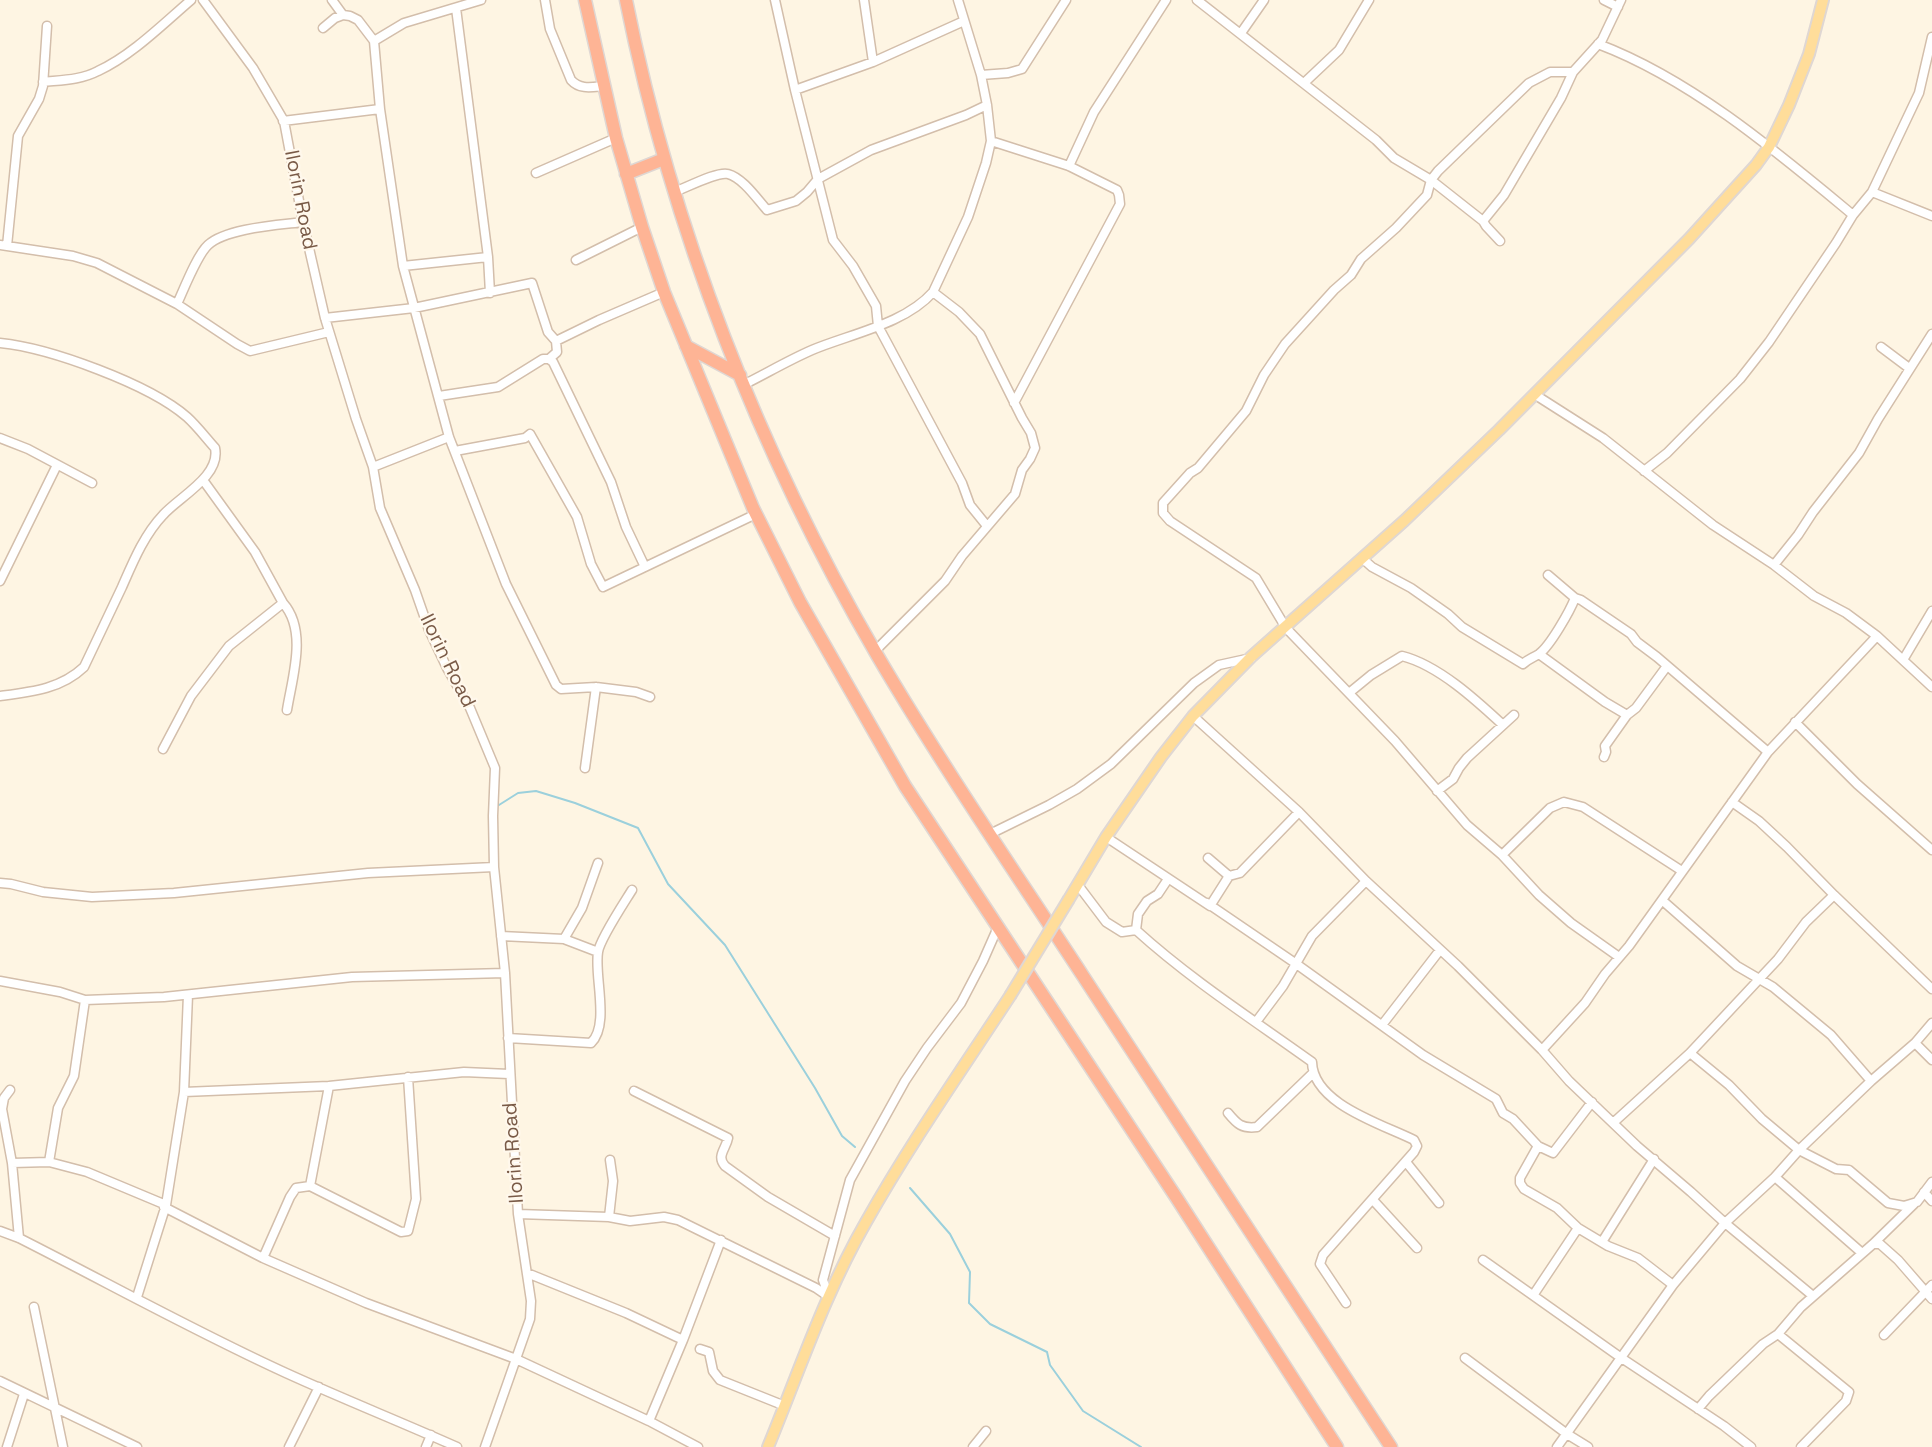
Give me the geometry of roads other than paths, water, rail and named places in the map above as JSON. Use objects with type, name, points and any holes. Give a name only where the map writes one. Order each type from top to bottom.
[{"type":"highway","points":[[585,0],[616,138],[664,292],[756,514],[800,602],[905,786],[1176,1197],[1336,1447]]},
{"type":"highway","points":[[626,0],[664,159],[694,256],[742,380],[792,492],[875,651],[947,770],[1391,1447]]},
{"type":"highway","points":[[626,174],[664,159]]},
{"type":"highway","points":[[686,346],[742,380]]},
{"type":"main road","points":[[768,1447],[829,1297],[865,1223],[1010,996],[1106,837],[1161,757],[1193,716],[1251,657],[1363,559],[1607,324],[1756,165],[1769,147],[1789,105],[1809,54],[1823,0]]},
{"type":"street","points":[[43,82],[82,77],[98,72],[144,39],[191,0]]},
{"type":"street","name":"Ilorin Road","points":[[203,0],[253,68],[281,112],[325,318],[373,467],[380,507],[429,630],[470,708],[492,758],[495,776],[494,867],[505,973],[518,1214],[531,1301],[530,1319],[485,1447]]},
{"type":"street","points":[[332,0],[343,15],[358,20],[374,41],[380,109],[403,266],[449,436],[506,585],[556,685],[561,689],[596,687],[636,692],[650,697]]},
{"type":"street","points":[[374,41],[404,23],[481,0]]},
{"type":"street","points":[[545,0],[550,29],[571,80],[575,85],[584,87],[604,86]]},
{"type":"street","points":[[775,0],[833,240],[853,266],[876,306],[878,326],[963,483],[970,505],[987,526]]},
{"type":"street","points":[[864,0],[873,62]]},
{"type":"street","points":[[742,380],[810,351],[878,326],[910,310],[926,300],[933,292],[968,217],[991,141],[981,75],[958,0]]},
{"type":"street","points":[[981,75],[1008,73],[1022,69],[1066,0]]},
{"type":"street","points":[[1069,166],[1094,112],[1166,0]]},
{"type":"street","points":[[1197,0],[1376,140],[1394,158],[1431,180],[1484,221],[1500,241]]},
{"type":"street","points":[[1241,33],[1264,0]]},
{"type":"street","points":[[1304,83],[1339,50],[1370,0]]},
{"type":"street","points":[[1484,221],[1504,195],[1561,98],[1573,72],[1602,40],[1619,4],[1604,0]]},
{"type":"street","points":[[456,8],[488,257],[490,293]]},
{"type":"street","points":[[323,28],[335,18],[343,15]]},
{"type":"street","points":[[795,90],[873,62],[964,21]]},
{"type":"street","points":[[47,26],[43,82],[39,99],[18,136],[4,246],[73,256],[97,263],[177,304],[250,351],[329,332]]},
{"type":"street","points":[[1644,471],[1667,453],[1740,380],[1799,299],[1853,215],[1872,192],[1919,93],[1932,37]]},
{"type":"street","points":[[1598,44],[1626,56],[1720,111],[1769,147],[1853,215]]},
{"type":"street","points":[[1573,72],[1550,72],[1529,82],[1473,135],[1431,180],[1426,195],[1396,228],[1362,259],[1351,275],[1334,290],[1285,345],[1264,375],[1246,411],[1198,468],[1190,473],[1163,503],[1163,513],[1170,521],[1256,578],[1286,628],[1395,741],[1467,825],[1502,855],[1539,895],[1571,923],[1619,957]]},
{"type":"street","points":[[674,192],[717,175],[728,174],[741,182],[767,210],[796,201],[818,178],[871,150],[987,105]]},
{"type":"street","points":[[283,121],[380,109]]},
{"type":"street","points":[[536,173],[616,138]]},
{"type":"street","points":[[991,141],[1069,166],[1117,190],[1120,204],[1014,403]]},
{"type":"street","points":[[1872,192],[1932,216]]},
{"type":"street","points":[[177,304],[208,245],[227,235],[263,226],[303,222]]},
{"type":"street","points":[[576,260],[642,227]]},
{"type":"street","points":[[403,266],[488,257]]},
{"type":"street","points":[[325,318],[414,308],[532,282],[548,332],[556,341],[557,352],[549,359]]},
{"type":"street","points":[[556,341],[664,292]]},
{"type":"street","points":[[875,651],[945,581],[962,556],[1015,494],[1022,470],[1035,448],[1031,433],[980,334],[959,312],[933,292]]},
{"type":"street","points":[[1774,565],[1858,453],[1932,334]]},
{"type":"street","points":[[0,344],[37,350],[136,385],[186,417],[214,448],[215,459],[212,469],[203,480],[163,514],[138,552],[84,667],[74,678],[41,691],[0,696]]},
{"type":"street","points":[[1881,347],[1909,368]]},
{"type":"street","points":[[439,396],[498,387],[543,359],[554,362],[611,482],[626,527],[645,567]]},
{"type":"street","points":[[1534,394],[1603,438],[1713,525],[1774,565],[1814,596],[1846,612],[1877,636],[1932,687]]},
{"type":"street","points":[[455,451],[525,438],[530,434],[577,517],[591,564],[603,587],[756,514]]},
{"type":"street","points":[[373,467],[449,436]]},
{"type":"street","points":[[0,438],[28,449],[92,483]]},
{"type":"street","points":[[0,581],[57,465]]},
{"type":"street","points":[[203,480],[255,552],[288,609],[295,632],[297,653],[287,710]]},
{"type":"street","points":[[1363,559],[1372,567],[1411,588],[1448,614],[1462,627],[1523,664],[1539,654],[1571,609],[1575,598]]},
{"type":"street","points":[[1548,575],[1575,598],[1630,634],[1768,752]]},
{"type":"street","points":[[163,749],[191,696],[229,646],[283,603]]},
{"type":"street","points":[[1903,660],[1932,611]]},
{"type":"street","points":[[1542,1050],[1585,1003],[1663,901],[1768,752],[1877,636]]},
{"type":"street","points":[[1539,654],[1605,702],[1627,715]]},
{"type":"street","points":[[1349,693],[1371,675],[1402,656],[1428,666],[1478,703],[1503,725]]},
{"type":"street","points":[[990,834],[1050,805],[1077,789],[1111,764],[1194,683],[1219,665],[1251,657]]},
{"type":"street","points":[[1604,757],[1605,746],[1667,666]]},
{"type":"street","points":[[585,768],[596,687]]},
{"type":"street","points":[[1437,790],[1453,779],[1467,758],[1514,715]]},
{"type":"street","points":[[1193,716],[1299,812],[1366,881],[1542,1050],[1569,1081],[1613,1123],[1725,1223],[1813,1296]]},
{"type":"street","points":[[1795,722],[1857,784],[1932,850]]},
{"type":"street","points":[[1502,855],[1550,808],[1564,801],[1584,807],[1682,871]]},
{"type":"street","points":[[1732,802],[1759,821],[1787,847],[1932,988]]},
{"type":"street","points":[[1207,903],[1210,906],[1229,876],[1240,873],[1299,812]]},
{"type":"street","points":[[1106,837],[1207,903],[1423,1055],[1496,1099],[1503,1113],[1513,1119],[1538,1146],[1553,1153],[1592,1102]]},
{"type":"street","points":[[1208,858],[1229,876]]},
{"type":"street","points":[[564,939],[582,908],[598,863]]},
{"type":"street","points":[[0,883],[43,892],[92,897],[174,893],[368,873],[494,867]]},
{"type":"street","points":[[1136,930],[1138,914],[1147,901],[1158,894],[1168,879]]},
{"type":"street","points":[[1256,1022],[1283,986],[1294,963],[1312,936],[1366,881]]},
{"type":"street","points":[[1078,885],[1106,922],[1122,932],[1136,930],[1195,979],[1312,1062],[1312,1074],[1326,1092],[1345,1108],[1414,1140],[1417,1146],[1406,1162],[1323,1255],[1320,1264],[1346,1303]]},
{"type":"street","points":[[508,1038],[591,1043],[596,1038],[600,1026],[598,952],[632,890]]},
{"type":"street","points":[[1613,1123],[1690,1053],[1778,959],[1806,922],[1834,895]]},
{"type":"street","points":[[1663,901],[1737,966],[1773,987],[1831,1035],[1871,1081]]},
{"type":"street","points":[[829,1297],[823,1280],[850,1180],[905,1081],[961,1003],[998,927]]},
{"type":"street","points":[[501,936],[564,939],[598,952]]},
{"type":"street","points":[[1382,1025],[1440,950]]},
{"type":"street","points":[[0,981],[60,992],[85,1000],[188,995],[352,978],[505,973]]},
{"type":"street","points":[[137,1297],[165,1206],[184,1092],[188,995]]},
{"type":"street","points":[[49,1162],[58,1108],[74,1076],[85,1000]]},
{"type":"street","points":[[1557,1447],[1673,1285],[1725,1223],[1775,1177],[1871,1081],[1915,1043],[1932,1023]]},
{"type":"street","points":[[1915,1043],[1932,1059]]},
{"type":"street","points":[[1690,1053],[1729,1085],[1762,1119],[1800,1150],[1836,1169],[1849,1170],[1888,1203],[1904,1206],[1917,1202]]},
{"type":"street","points":[[184,1092],[329,1086],[464,1072],[509,1074]]},
{"type":"street","points":[[1228,1113],[1237,1124],[1245,1128],[1257,1127],[1312,1074]]},
{"type":"street","points":[[263,1258],[293,1190],[310,1186],[401,1232],[408,1231],[416,1198],[416,1187],[408,1077]]},
{"type":"street","points":[[310,1186],[329,1086]]},
{"type":"street","points":[[10,1090],[4,1098],[2,1108],[12,1164],[19,1238]]},
{"type":"street","points":[[634,1091],[728,1137],[727,1145],[720,1155],[720,1161],[725,1166],[768,1197],[835,1236]]},
{"type":"street","points":[[1538,1146],[1520,1178],[1524,1189],[1557,1209],[1578,1228],[1608,1246],[1638,1258],[1673,1285]]},
{"type":"street","points":[[609,1217],[613,1181],[610,1160]]},
{"type":"street","points":[[1602,1242],[1654,1160]]},
{"type":"street","points":[[12,1164],[49,1162],[87,1172],[165,1206],[263,1258],[366,1303],[516,1359],[649,1421],[698,1447]]},
{"type":"street","points":[[1406,1162],[1439,1203]]},
{"type":"street","points":[[1775,1177],[1862,1253]]},
{"type":"street","points":[[1698,1409],[1715,1389],[1763,1344],[1778,1334],[1813,1296],[1917,1202],[1932,1182]]},
{"type":"street","points":[[1924,1192],[1932,1201]]},
{"type":"street","points":[[1373,1200],[1417,1248]]},
{"type":"street","points":[[518,1214],[609,1217],[630,1221],[664,1217],[678,1220],[816,1288],[829,1297]]},
{"type":"street","points":[[1534,1294],[1578,1228]]},
{"type":"street","points":[[0,1231],[19,1238],[137,1297],[172,1318],[319,1387],[458,1447]]},
{"type":"street","points":[[649,1421],[721,1240]]},
{"type":"street","points":[[1873,1244],[1880,1244],[1898,1260],[1929,1296]]},
{"type":"street","points":[[1483,1260],[1751,1447]]},
{"type":"street","points":[[527,1273],[626,1313],[683,1340]]},
{"type":"street","points":[[1884,1335],[1929,1296],[1932,1285]]},
{"type":"street","points":[[34,1307],[63,1447]]},
{"type":"street","points":[[1778,1334],[1849,1392],[1846,1401],[1817,1428],[1801,1447]]},
{"type":"street","points":[[700,1349],[709,1352],[713,1371],[720,1380],[785,1406]]},
{"type":"street","points":[[1466,1358],[1567,1434],[1588,1447]]},
{"type":"street","points":[[0,1381],[137,1447]]},
{"type":"street","points":[[289,1447],[319,1387]]},
{"type":"street","points":[[7,1447],[24,1394]]},
{"type":"street","points":[[973,1447],[986,1431]]},
{"type":"street","points":[[426,1447],[431,1436]]},
{"type":"waterway","points":[[499,805],[518,793],[536,791],[575,803],[638,828],[668,884],[725,945],[815,1088],[842,1136],[855,1147]]},
{"type":"waterway","points":[[910,1188],[950,1234],[970,1272],[969,1303],[990,1324],[1047,1352],[1050,1365],[1083,1411],[1141,1447]]}]
